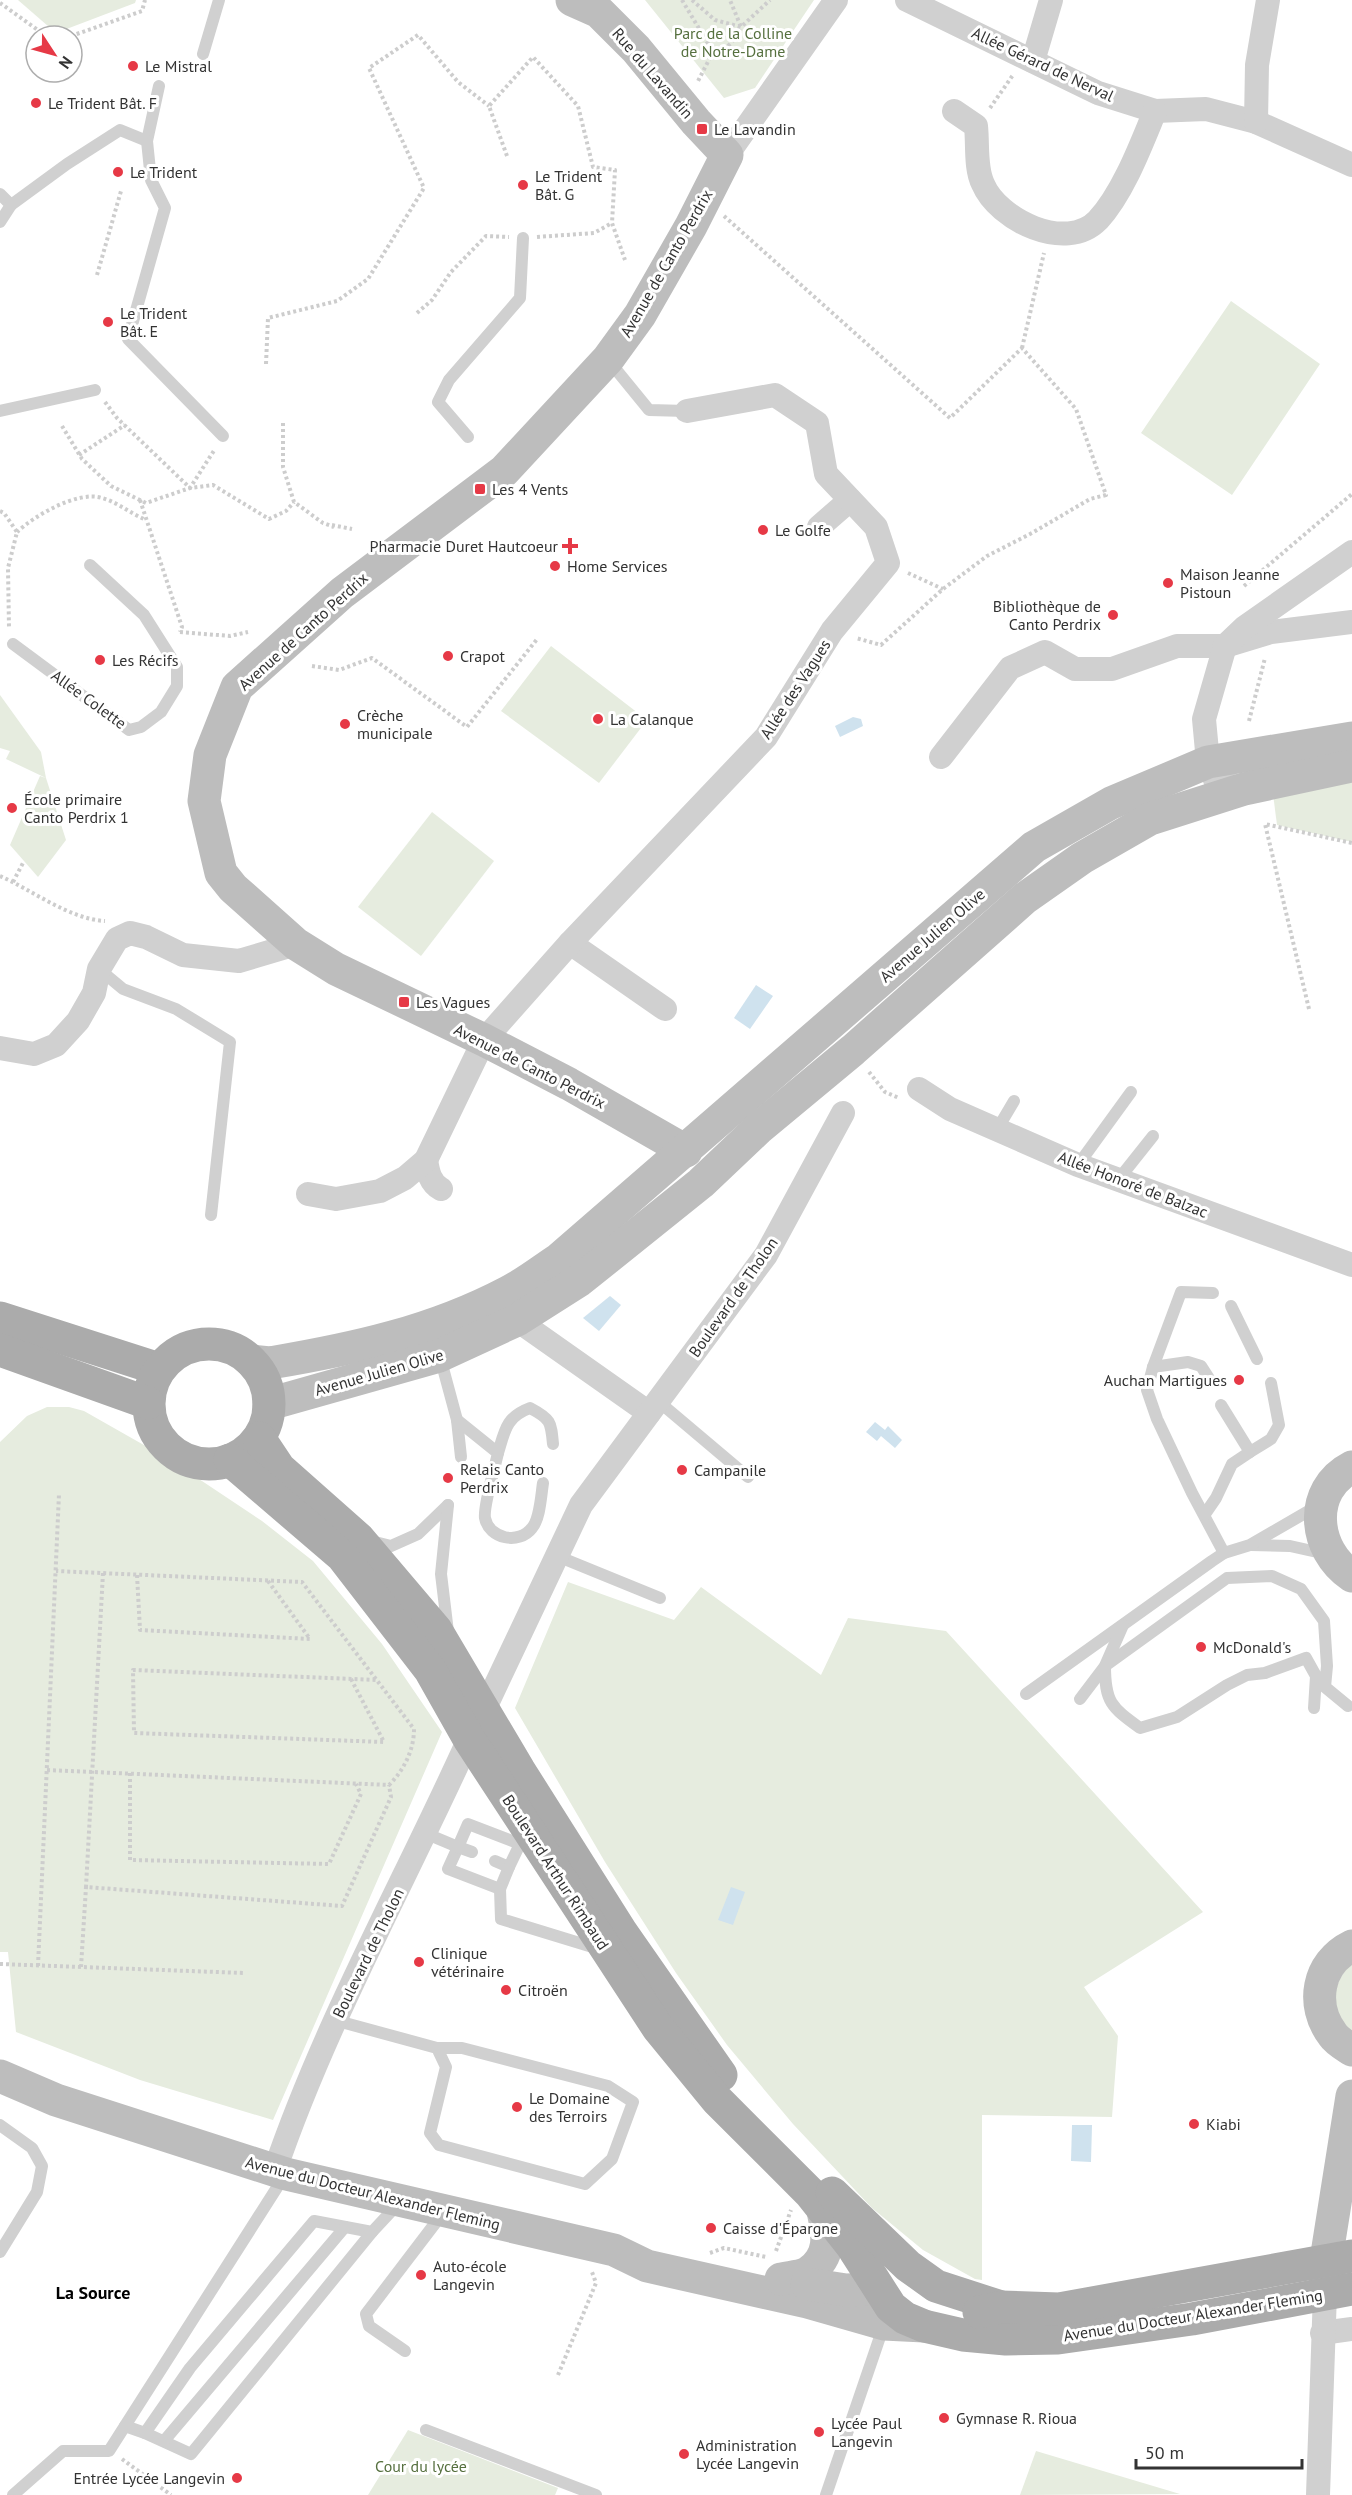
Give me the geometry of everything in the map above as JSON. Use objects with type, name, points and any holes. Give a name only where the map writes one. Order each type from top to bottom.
[{"type":"main road","name":"Rue du Lavandin","points":[[572,0],[599,12],[636,49],[727,155]]},
{"type":"main road","name":"Avenue de Canto Perdrix","points":[[686,1151],[569,1084],[484,1040],[336,969],[296,944],[233,888],[221,873],[204,801],[210,755],[237,687],[342,593],[504,471],[608,359],[640,315],[727,155]]},
{"type":"main road","name":"Avenue Julien Olive","points":[[251,1361],[270,1363],[392,1339],[461,1315],[510,1291],[558,1259],[686,1151],[736,1103],[1034,847],[1111,803],[1208,762],[1352,738]]},
{"type":"main road","name":"Avenue Julien Olive","points":[[269,1404],[439,1356],[517,1320],[580,1280],[701,1183],[759,1128],[853,1050],[1025,898],[1082,858],[1150,819],[1244,789],[1352,766]]},
{"type":"main road","name":"Avenue Julien Olive","points":[[580,1280],[609,1243],[678,1173],[686,1151]]},
{"type":"main road","points":[[0,1317],[159,1369]]},
{"type":"main road","points":[[221,1344],[251,1361],[265,1380],[269,1404],[266,1422],[259,1438],[246,1451],[230,1460],[201,1464],[174,1454],[154,1432],[148,1403],[151,1385],[159,1369],[186,1347],[221,1344]]},
{"type":"main road","points":[[0,1350],[148,1403]]},
{"type":"main road","name":"Boulevard Arthur Rimbaud","points":[[259,1438],[279,1468],[358,1538],[436,1630],[622,1933],[727,2083],[821,2182],[908,2266],[936,2286],[1001,2307]]},
{"type":"main road","name":"Boulevard Arthur Rimbaud","points":[[230,1460],[342,1556],[430,1670],[469,1739],[658,2028],[717,2100],[810,2193],[811,2207],[852,2246],[891,2307],[905,2318],[924,2326]]},
{"type":"main road","points":[[1341,1566],[1323,1539],[1320,1521],[1323,1503],[1330,1488],[1345,1471],[1352,1467]]},
{"type":"main road","points":[[1352,1946],[1341,1951],[1329,1964],[1321,1982],[1318,1999],[1322,2016],[1334,2037],[1352,2050]]},
{"type":"main road","name":"Avenue du Docteur Alexander Fleming","points":[[0,2076],[56,2100],[280,2172],[443,2212],[603,2260],[647,2266],[835,2309],[884,2324],[924,2326],[963,2335],[1006,2339],[1058,2338],[1192,2319],[1338,2291]]},
{"type":"main road","points":[[1338,2291],[1352,2096]]},
{"type":"main road","points":[[780,2279],[807,2273],[818,2264],[827,2247],[829,2237],[811,2207]]},
{"type":"main road","points":[[835,2309],[878,2289],[888,2272],[882,2242]]},
{"type":"main road","name":"Avenue du Docteur Alexander Fleming","points":[[603,2260],[640,2249],[780,2279],[846,2290],[878,2289],[891,2299],[906,2306],[938,2312],[972,2314],[1001,2307],[1059,2309],[1339,2258]]},
{"type":"street","points":[[727,155],[836,0]]},
{"type":"street","name":"Allée Gérard de Nerval","points":[[908,0],[1098,93],[1155,111],[1206,109],[1256,122],[1352,165]]},
{"type":"street","points":[[1030,59],[1051,0]]},
{"type":"street","points":[[1256,122],[1257,65],[1268,0]]},
{"type":"street","points":[[954,111],[976,126],[981,183],[1003,212],[1021,222],[1048,232],[1068,234],[1086,229],[1098,219],[1132,163],[1155,111]]},
{"type":"street","points":[[687,411],[775,395],[817,423],[826,474],[876,526],[888,563]]},
{"type":"street","points":[[819,527],[850,500]]},
{"type":"street","points":[[1208,762],[1204,719],[1225,646],[1252,622],[1352,552]]},
{"type":"street","name":"Allée des Vagues","points":[[308,1194],[336,1199],[380,1191],[405,1178],[426,1160],[484,1040],[570,943],[766,737],[832,631],[888,563]]},
{"type":"street","points":[[941,757],[1010,668],[1045,652],[1075,669],[1112,669],[1177,646],[1225,646],[1271,632],[1352,622]]},
{"type":"street","name":"Avenue Julien Olive","points":[[1208,762],[1216,782],[1244,789]]},
{"type":"street","name":"Avenue Julien Olive","points":[[1041,887],[1119,823],[1190,787],[1208,762]]},
{"type":"street","points":[[0,1048],[34,1054],[56,1045],[78,1021],[94,993],[99,969],[117,939],[130,933],[146,937],[183,955],[239,961],[296,944]]},
{"type":"street","points":[[570,943],[665,1009]]},
{"type":"street","name":"Allée Honoré de Balzac","points":[[919,1089],[950,1109],[998,1128],[1078,1165],[1352,1265]]},
{"type":"street","name":"Boulevard de Tholon","points":[[484,1710],[581,1505],[766,1255],[843,1113]]},
{"type":"street","points":[[426,1160],[434,1185],[441,1189]]},
{"type":"street","points":[[517,1320],[653,1407]]},
{"type":"street","name":"Boulevard de Tholon","points":[[280,2172],[334,2020],[427,1834],[469,1739]]},
{"type":"street","points":[[1318,2495],[1322,2333],[1338,2291]]},
{"type":"street","points":[[1322,2333],[1352,2329]]},
{"type":"lane","points":[[203,54],[219,0]]},
{"type":"lane","points":[[159,86],[147,141],[151,180],[165,208],[128,339],[224,436]]},
{"type":"lane","points":[[0,222],[11,205],[67,164],[120,130],[147,141]]},
{"type":"lane","points":[[0,194],[11,205]]},
{"type":"lane","points":[[468,437],[438,402],[449,380],[520,298],[523,238]]},
{"type":"lane","points":[[608,359],[650,410],[687,411]]},
{"type":"lane","points":[[0,411],[95,390]]},
{"type":"lane","name":"Allée Colette","points":[[13,644],[129,730],[152,721],[161,712],[177,686],[177,666],[144,615],[90,565]]},
{"type":"lane","points":[[99,969],[123,989],[176,1009],[230,1042],[211,1215]]},
{"type":"lane","points":[[1078,1165],[1131,1092]]},
{"type":"lane","points":[[998,1128],[1014,1101]]},
{"type":"lane","points":[[1118,1180],[1153,1136]]},
{"type":"lane","points":[[1214,1293],[1181,1292],[1153,1367],[1147,1390],[1157,1419],[1224,1553]]},
{"type":"lane","points":[[1231,1306],[1257,1359]]},
{"type":"lane","points":[[439,1356],[457,1420],[461,1458]]},
{"type":"lane","points":[[1153,1367],[1188,1362],[1201,1366],[1210,1380]]},
{"type":"lane","points":[[1205,1514],[1216,1498],[1232,1464],[1271,1439],[1279,1425],[1271,1383]]},
{"type":"lane","points":[[1221,1405],[1250,1452]]},
{"type":"lane","points":[[653,1407],[748,1477]]},
{"type":"lane","points":[[543,1483],[534,1527],[525,1536],[513,1539],[499,1536],[489,1528],[484,1515],[498,1454],[507,1425],[516,1413],[531,1408],[545,1415],[552,1424],[553,1444]]},
{"type":"lane","points":[[457,1420],[498,1454]]},
{"type":"lane","points":[[1026,1695],[1224,1553],[1250,1545],[1323,1503]]},
{"type":"lane","points":[[358,1538],[391,1546],[418,1534],[448,1505],[441,1574],[450,1652]]},
{"type":"lane","points":[[1250,1545],[1290,1546],[1341,1566]]},
{"type":"lane","points":[[557,1556],[660,1598]]},
{"type":"lane","points":[[1105,1666],[1227,1578],[1272,1576],[1301,1589],[1324,1621],[1327,1666],[1325,1687],[1348,1706]]},
{"type":"lane","points":[[1080,1699],[1105,1666],[1123,1624]]},
{"type":"lane","points":[[1105,1666],[1105,1690],[1117,1711],[1140,1728],[1177,1717],[1247,1675],[1265,1673],[1306,1658],[1316,1676],[1314,1708]]},
{"type":"lane","points":[[500,1889],[448,1869],[468,1824],[520,1844],[500,1889],[501,1919],[609,1952]]},
{"type":"lane","points":[[427,1834],[472,1852]]},
{"type":"lane","points":[[495,1861],[509,1867]]},
{"type":"lane","points":[[334,2020],[437,2048],[462,2048],[608,2086],[633,2102],[612,2159],[585,2184],[439,2145],[430,2133],[446,2067],[437,2048]]},
{"type":"lane","points":[[0,2125],[32,2148],[42,2166],[37,2192],[0,2252]]},
{"type":"lane","points":[[13,2495],[63,2451],[109,2451],[280,2172]]},
{"type":"lane","points":[[125,2426],[191,2454],[372,2232],[400,2202]]},
{"type":"lane","points":[[405,2351],[369,2326],[366,2314],[443,2212]]},
{"type":"lane","points":[[145,2433],[190,2368],[314,2221],[372,2232]]},
{"type":"lane","points":[[164,2441],[345,2227]]},
{"type":"lane","points":[[826,2495],[884,2324]]},
{"type":"lane","points":[[426,2430],[596,2495]]},
{"type":"path","points":[[84,31],[142,11],[145,0]]},
{"type":"path","points":[[682,0],[713,52]]},
{"type":"path","points":[[692,0],[715,20],[741,27]]},
{"type":"path","points":[[730,0],[741,27]]},
{"type":"path","points":[[713,52],[721,53],[732,42],[741,27],[770,0]]},
{"type":"path","points":[[0,3],[29,24]]},
{"type":"path","points":[[266,364],[268,318],[337,301],[368,279],[424,188],[369,68],[418,35],[458,82],[489,106],[507,156]]},
{"type":"path","points":[[685,107],[713,52]]},
{"type":"path","points":[[489,106],[533,57],[578,106],[592,167],[615,170],[612,224],[625,260]]},
{"type":"path","points":[[989,110],[1030,59]]},
{"type":"path","points":[[97,275],[121,191]]},
{"type":"path","points":[[705,199],[950,418],[1022,348],[1039,283],[1048,232]]},
{"type":"path","points":[[417,313],[432,300],[451,272],[486,236],[523,238],[594,233],[612,224]]},
{"type":"path","points":[[832,631],[881,645],[943,589],[987,556],[1090,499],[1106,495],[1076,409],[1022,348]]},
{"type":"path","points":[[117,418],[190,488]]},
{"type":"path","points":[[283,423],[283,467],[294,502],[323,523],[334,527]]},
{"type":"path","points":[[79,455],[125,424]]},
{"type":"path","points":[[62,426],[79,455],[111,486],[146,503],[190,488],[213,485],[268,519],[286,511],[294,502]]},
{"type":"path","points":[[190,488],[224,436]]},
{"type":"path","points":[[1244,586],[1352,494]]},
{"type":"path","points":[[13,644],[8,621],[7,590],[8,568],[17,532],[30,520],[48,511],[87,497],[101,497],[144,519]]},
{"type":"path","points":[[140,500],[144,519],[182,627],[180,632]]},
{"type":"path","points":[[0,511],[4,513],[17,532]]},
{"type":"path","points":[[323,523],[352,529]]},
{"type":"path","points":[[888,563],[943,589]]},
{"type":"path","points":[[162,642],[180,632],[231,636],[248,632]]},
{"type":"path","points":[[1250,722],[1271,632]]},
{"type":"path","points":[[312,666],[339,670],[372,658],[467,727],[538,638]]},
{"type":"path","points":[[1309,1010],[1265,824],[1352,843]]},
{"type":"path","points":[[13,882],[24,861]]},
{"type":"path","points":[[0,876],[90,920]]},
{"type":"path","points":[[38,1966],[59,1494]]},
{"type":"path","points":[[56,1571],[302,1582],[414,1729],[414,1741],[401,1773],[390,1785],[391,1797],[342,1906],[86,1887]]},
{"type":"path","points":[[81,1967],[103,1573]]},
{"type":"path","points":[[137,1575],[140,1630],[310,1639],[268,1580]]},
{"type":"path","points":[[351,1679],[384,1742],[134,1732],[134,1670],[377,1680]]},
{"type":"path","points":[[47,1770],[390,1785]]},
{"type":"path","points":[[130,1773],[130,1860],[329,1864],[361,1794],[356,1783]]},
{"type":"path","points":[[0,1964],[244,1973]]},
{"type":"path","points":[[704,2261],[711,2251],[724,2248],[766,2258],[772,2256],[778,2249],[790,2211],[811,2207]]},
{"type":"path","points":[[558,2375],[596,2283],[603,2260]]},
{"type":"path","points":[[109,2451],[171,2495]]},
{"type":"green space","points":[[18,0],[136,0],[135,3],[80,24],[46,24]]},
{"type":"green space","name":"Parc de la Colline de Notre-Dame","points":[[645,0],[814,0],[755,88],[724,98]]},
{"type":"green space","points":[[1231,301],[1320,364],[1232,495],[1141,433]]},
{"type":"green space","points":[[551,646],[647,720],[599,783],[501,711]]},
{"type":"green space","points":[[0,695],[41,752],[46,778],[6,759],[10,751],[0,748]]},
{"type":"green space","points":[[1352,775],[1352,842],[1277,825],[1273,794]]},
{"type":"green space","points":[[40,776],[46,778],[66,840],[38,877],[10,845]]},
{"type":"green space","points":[[432,812],[494,861],[421,956],[358,907]]},
{"type":"green space","points":[[47,1407],[69,1407],[84,1411],[172,1461],[262,1521],[313,1561],[382,1644],[442,1732],[273,2120],[140,2080],[16,2032],[8,1952],[0,1952],[0,1442],[27,1416]]},
{"type":"green space","points":[[568,1582],[674,1620],[701,1587],[821,1675],[848,1618],[946,1631],[1203,1912],[1084,1987],[1118,2036],[1112,2117],[982,2115],[982,2280],[975,2279],[923,2250],[872,2208],[793,2124],[727,2045],[676,1973],[605,1862],[515,1708]]},
{"type":"green space","points":[[1352,1963],[1352,2032],[1339,2016],[1335,1998],[1339,1980]]},
{"type":"green space","name":"Cour du lycée","points":[[408,2430],[558,2488],[555,2495],[368,2495]]},
{"type":"green space","points":[[1036,2451],[1180,2494],[1020,2495]]},
{"type":"water","points":[[853,717],[861,719],[863,726],[840,737],[835,726]]},
{"type":"water","points":[[756,985],[773,996],[750,1029],[734,1018]]},
{"type":"water","points":[[610,1296],[621,1305],[599,1331],[583,1318]]},
{"type":"water","points":[[875,1422],[885,1430],[888,1426],[902,1440],[895,1448],[881,1436],[877,1441],[866,1432]]},
{"type":"water","points":[[731,1887],[745,1892],[733,1925],[718,1920]]},
{"type":"water","points":[[1072,2125],[1092,2125],[1091,2162],[1071,2161]]},
{"type":"place","name":"Le Mistral","points":[[133,66]]},
{"type":"place","name":"Le Trident Bât. F","points":[[36,103]]},
{"type":"place","name":"Le Lavandin","points":[[702,129]]},
{"type":"place","name":"Le Trident","points":[[118,172]]},
{"type":"place","name":"Le Trident Bât. G","points":[[523,185]]},
{"type":"place","name":"Le Trident Bât. E","points":[[108,322]]},
{"type":"place","name":"Les 4 Vents","points":[[480,489]]},
{"type":"place","name":"Le Golfe","points":[[763,530]]},
{"type":"place","name":"Pharmacie Duret Hautcoeur","points":[[570,546]]},
{"type":"place","name":"Home Services","points":[[555,566]]},
{"type":"place","name":"Maison Jeanne Pistoun","points":[[1168,583]]},
{"type":"place","name":"Bibliothèque de Canto Perdrix","points":[[1113,615]]},
{"type":"place","name":"Crapot","points":[[448,656]]},
{"type":"place","name":"Les Récifs","points":[[100,660]]},
{"type":"place","name":"La Calanque","points":[[598,719]]},
{"type":"place","name":"Crèche municipale","points":[[345,724]]},
{"type":"place","name":"École primaire Canto Perdrix 1","points":[[12,808]]},
{"type":"place","name":"Les Vagues","points":[[404,1002]]},
{"type":"place","name":"Auchan Martigues","points":[[1239,1380]]},
{"type":"place","name":"Campanile","points":[[682,1470]]},
{"type":"place","name":"Relais Canto Perdrix","points":[[448,1478]]},
{"type":"place","name":"McDonald's","points":[[1201,1647]]},
{"type":"place","name":"Clinique vétérinaire","points":[[419,1962]]},
{"type":"place","name":"Citroën","points":[[506,1990]]},
{"type":"place","name":"Le Domaine des Terroirs","points":[[517,2107]]},
{"type":"place","name":"Kiabi","points":[[1194,2124]]},
{"type":"place","name":"Caisse d'Épargne","points":[[711,2228]]},
{"type":"place","name":"Auto-école Langevin","points":[[421,2275]]},
{"type":"place","name":"Gymnase R. Rioua","points":[[944,2418]]},
{"type":"place","name":"Lycée Paul Langevin","points":[[819,2432]]},
{"type":"place","name":"Administration Lycée Langevin","points":[[684,2454]]},
{"type":"place","name":"Entrée Lycée Langevin","points":[[237,2478]]},
{"type":"district","name":"La Source","points":[[93,2293]]}]
